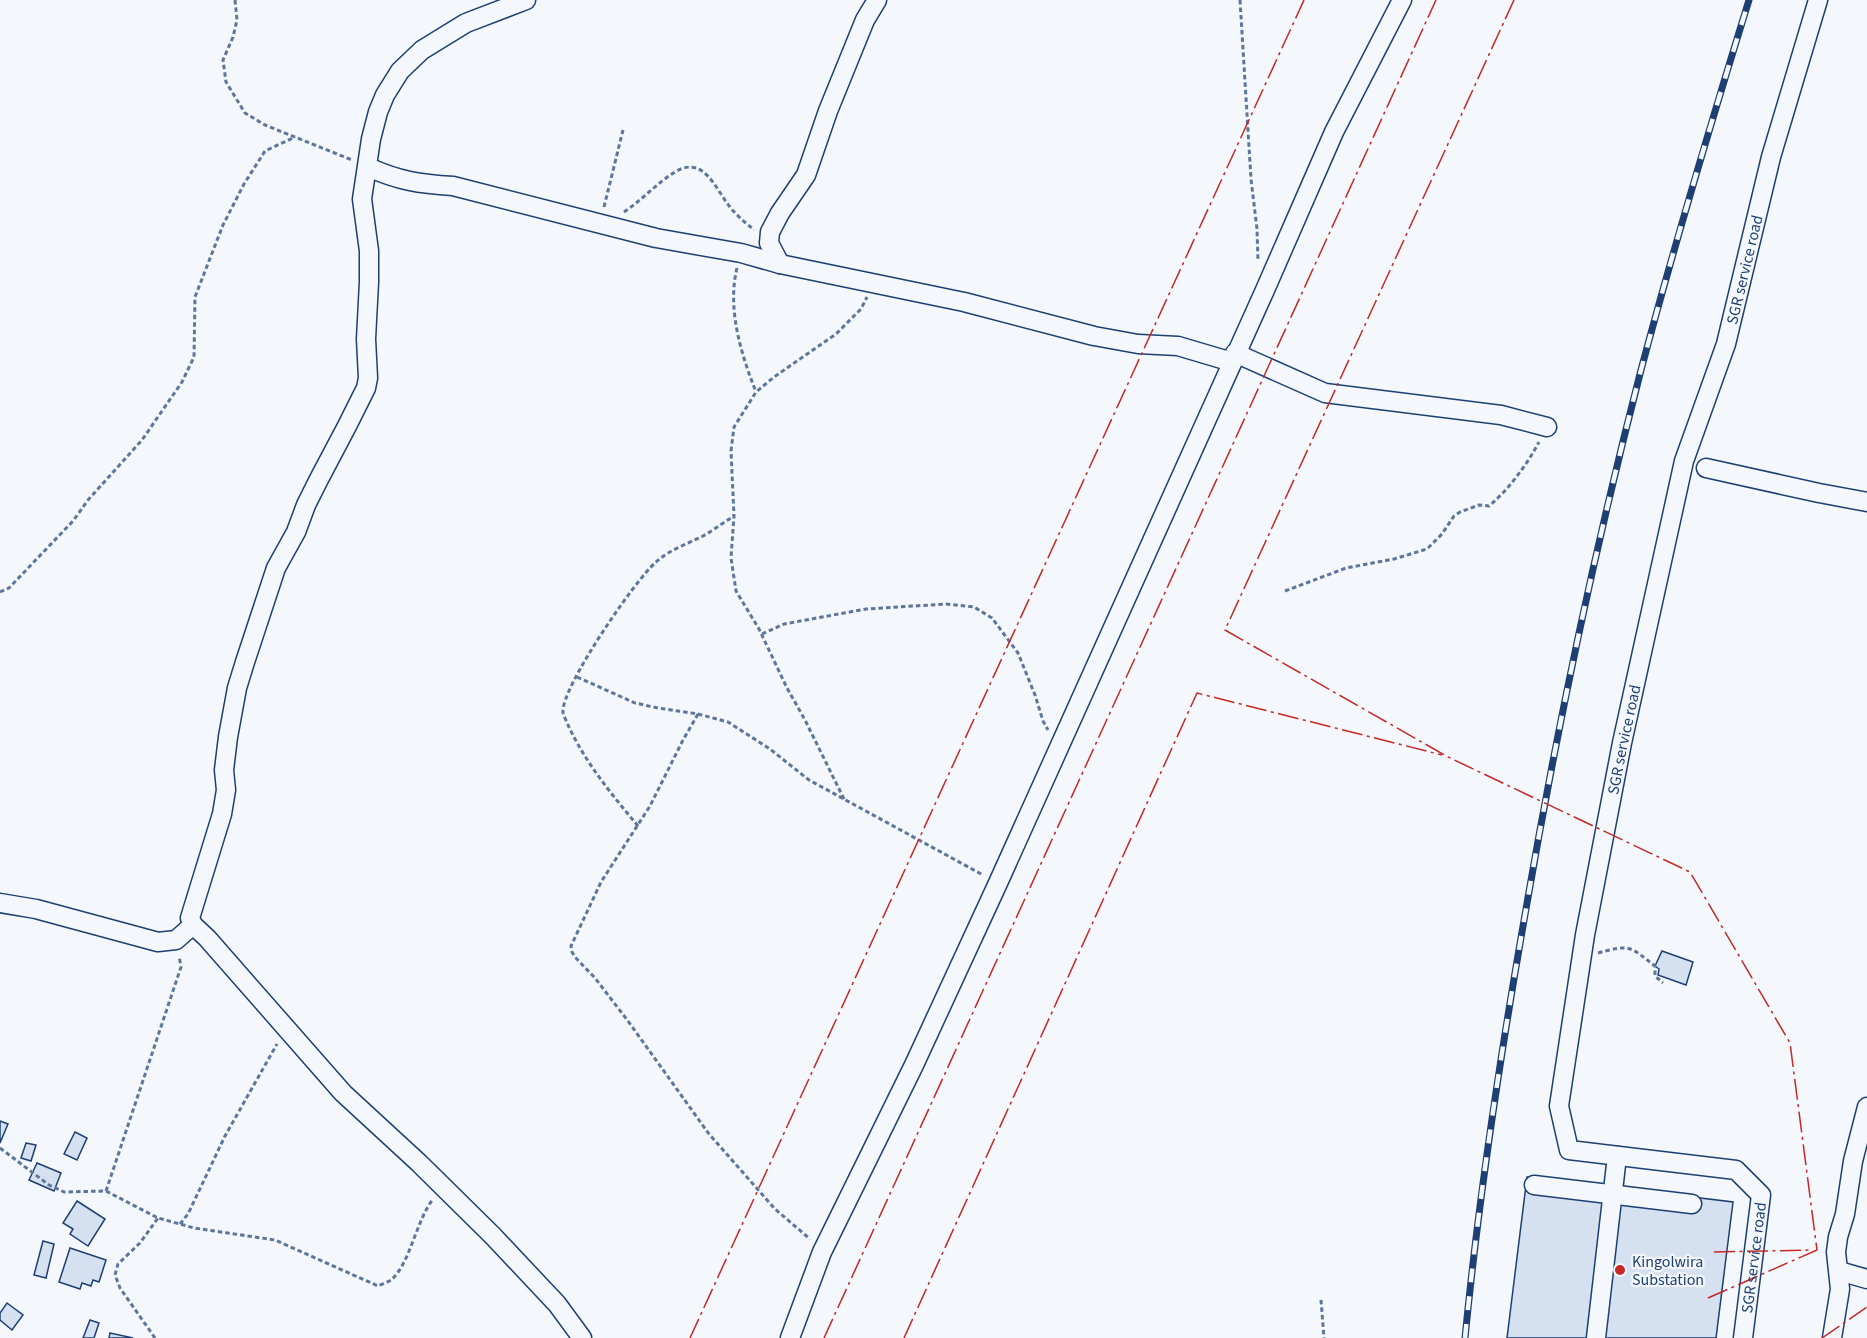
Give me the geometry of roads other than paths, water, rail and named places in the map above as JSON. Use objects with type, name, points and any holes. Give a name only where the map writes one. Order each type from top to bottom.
[{"type":"street","points":[[526,0],[466,23],[427,46],[404,66],[384,95],[371,139],[362,204],[369,251],[366,388],[306,505],[296,532],[276,567],[237,688],[224,770],[226,790],[222,814],[190,918],[193,925],[343,1093],[494,1236],[557,1304],[582,1338]]},
{"type":"street","points":[[780,264],[769,243],[770,232],[806,175],[828,111],[875,0]]},
{"type":"street","points":[[790,1338],[824,1249],[914,1065],[998,883],[1334,132],[1402,0]]},
{"type":"street","name":"SGR service road","points":[[1743,1338],[1761,1195],[1736,1170],[1569,1150],[1559,1106],[1582,958],[1622,743],[1684,461],[1726,344],[1771,157],[1818,0]]},
{"type":"street","points":[[368,167],[392,178],[423,184],[453,186],[600,221],[656,238],[964,302],[1094,336],[1138,344],[1178,346],[1234,358],[1325,393],[1501,415],[1546,427]]},
{"type":"street","points":[[1706,468],[1819,494],[1867,502]]},
{"type":"street","points":[[0,903],[36,909],[158,942],[176,940],[193,925]]},
{"type":"street","points":[[1832,1338],[1840,1289],[1836,1252],[1838,1237],[1845,1214],[1853,1161],[1867,1107]]},
{"type":"street","points":[[1596,1338],[1617,1156]]},
{"type":"street","points":[[1534,1185],[1692,1204]]},
{"type":"street","points":[[1839,1270],[1867,1279]]},
{"type":"railway","points":[[1465,1338],[1491,1123],[1508,1016],[1538,841],[1578,638],[1641,370],[1666,277],[1749,0]]},
{"type":"place","name":"Kingolwira Substation","points":[[1620,1270]]}]
